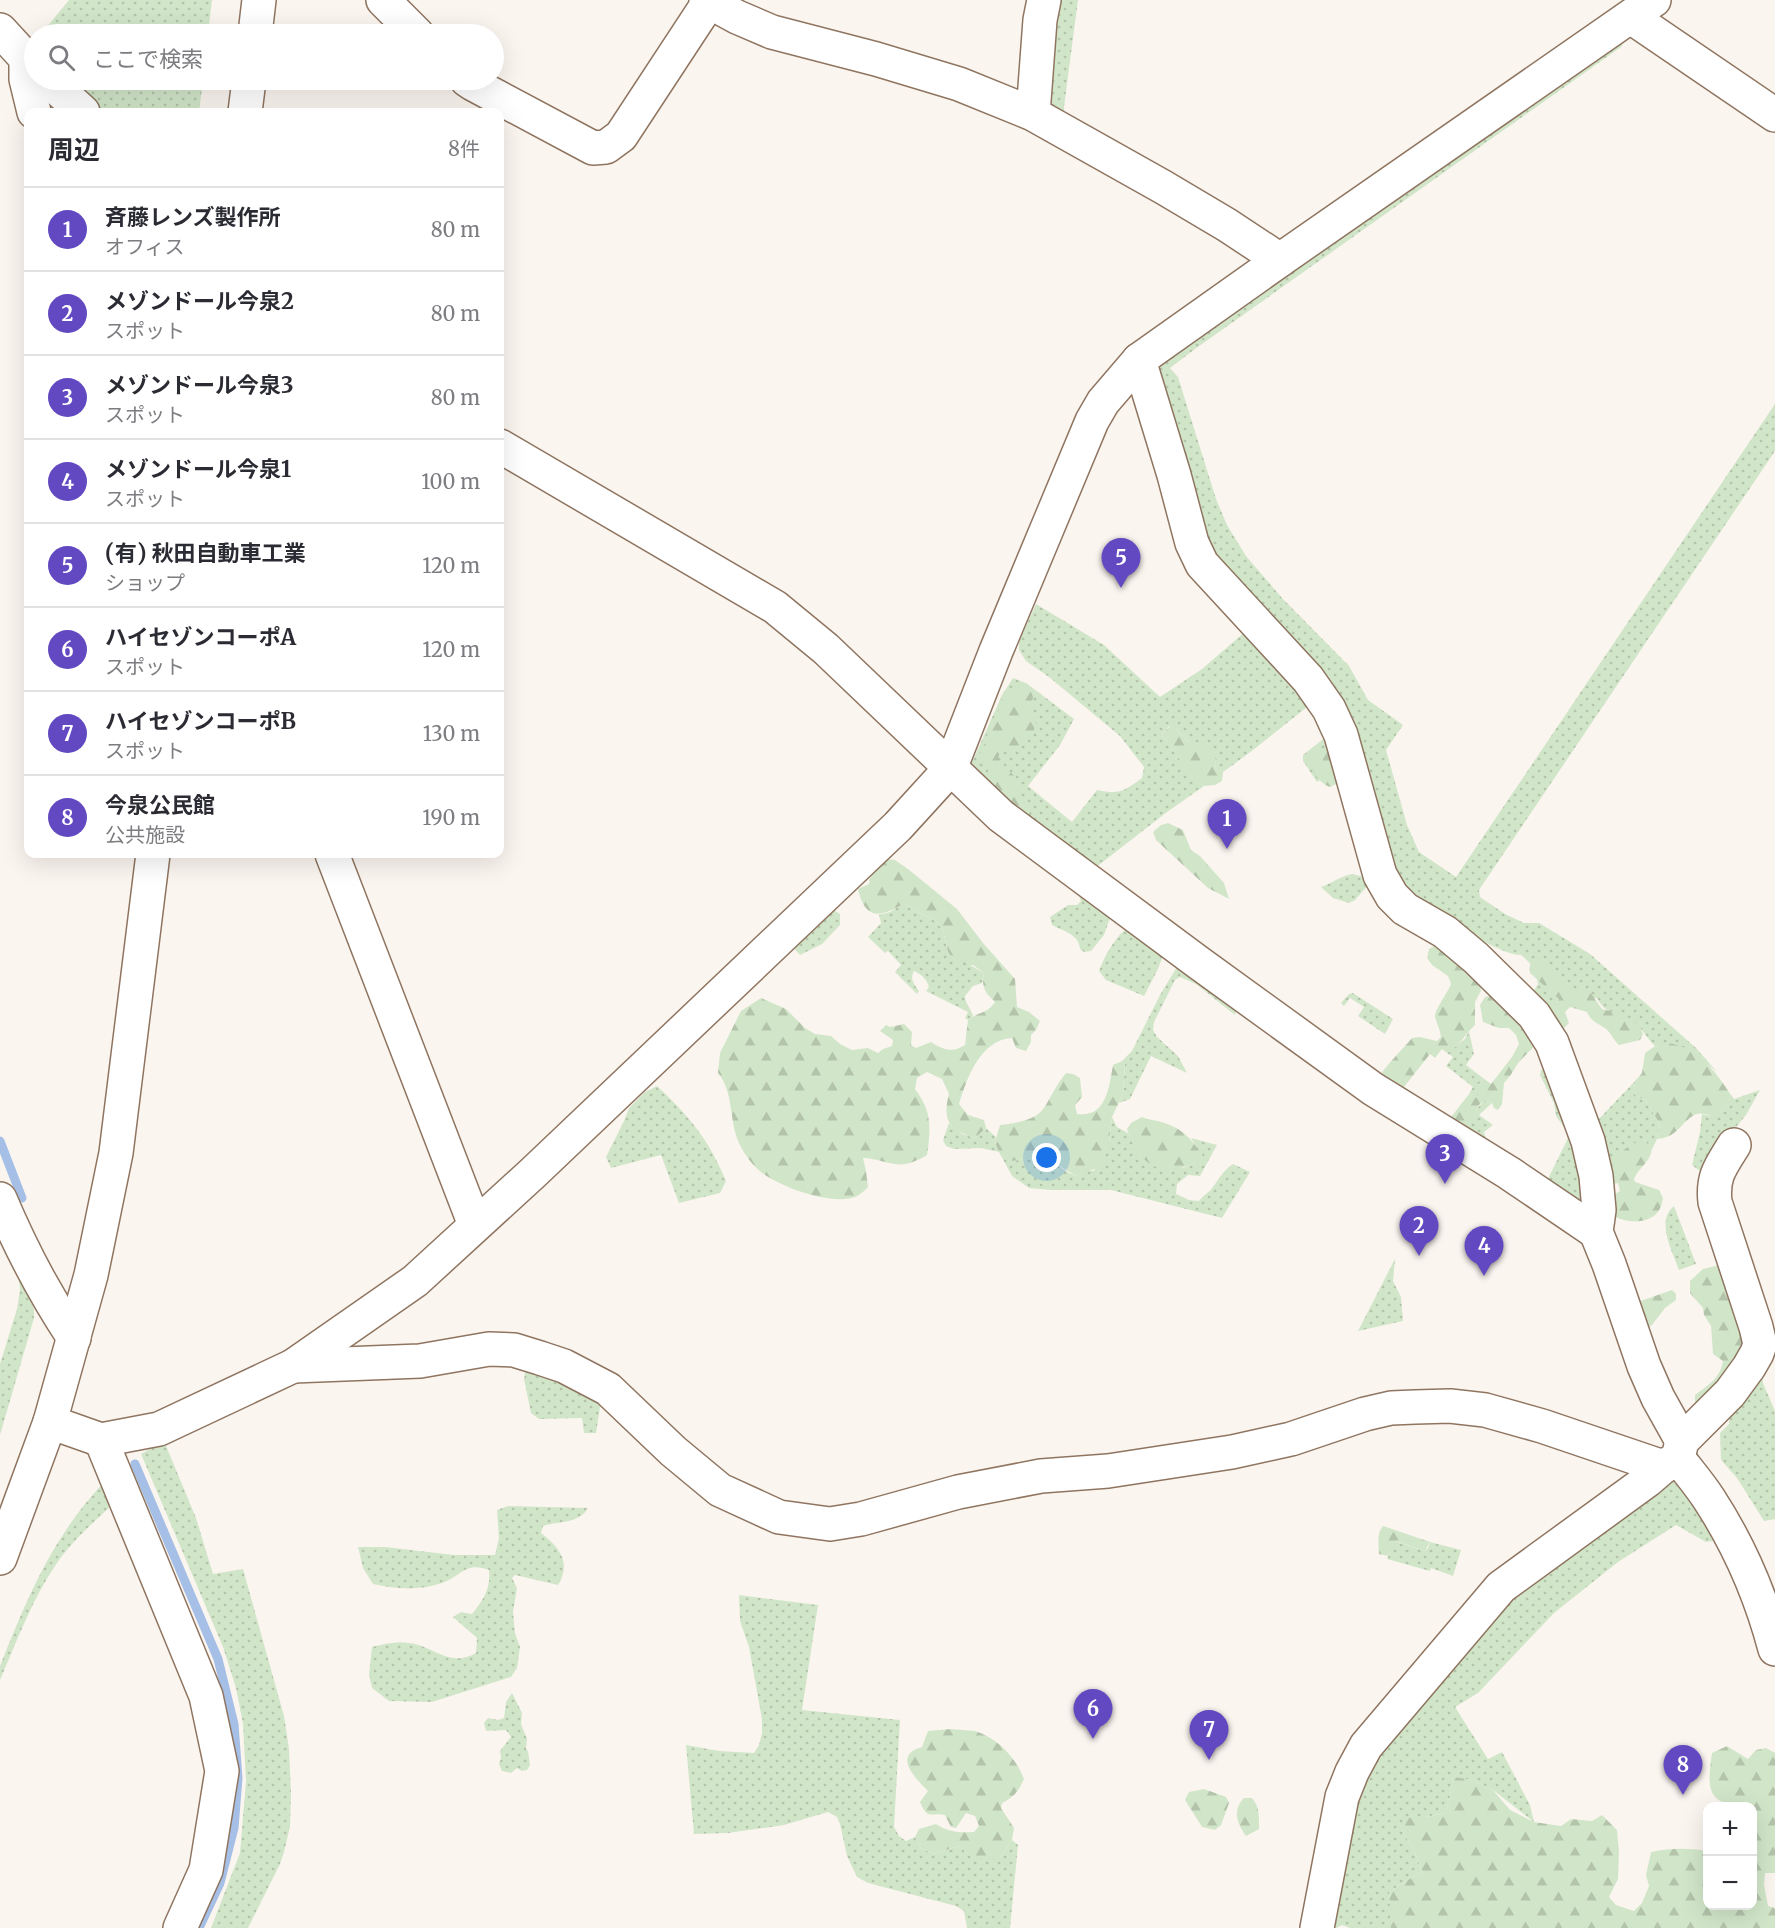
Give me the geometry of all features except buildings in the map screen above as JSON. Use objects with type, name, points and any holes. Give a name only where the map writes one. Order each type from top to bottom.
[{"type":"street","points":[[256,24],[259,0]]},
{"type":"street","points":[[383,0],[407,24]]},
{"type":"street","points":[[1033,114],[1040,20],[1044,0]]},
{"type":"street","points":[[483,90],[592,148],[606,147],[621,136],[708,1],[772,32],[876,59],[958,84],[1033,114],[1172,193],[1280,260]]},
{"type":"street","points":[[50,1422],[101,1440],[159,1429],[293,1366],[415,1281],[534,1172],[890,833],[950,769],[996,651],[1092,421],[1103,402],[1138,360],[1643,8],[1775,115]]},
{"type":"street","points":[[0,30],[24,56]]},
{"type":"street","points":[[29,90],[33,108]]},
{"type":"street","points":[[59,90],[79,108]]},
{"type":"street","points":[[246,108],[248,90]]},
{"type":"street","points":[[1138,360],[1174,475],[1192,543],[1202,564],[1308,679],[1329,709],[1341,735],[1380,875],[1392,896],[1405,909],[1445,932],[1476,958],[1534,1015],[1552,1043],[1588,1141],[1596,1176],[1599,1210],[1596,1232],[1644,1366],[1658,1398],[1674,1455],[1708,1497],[1730,1533],[1756,1588],[1775,1649]]},
{"type":"street","points":[[504,448],[775,607],[826,649],[1000,816],[1373,1089],[1509,1173],[1596,1232]]},
{"type":"street","points":[[0,1558],[50,1422],[92,1275],[116,1153],[153,858]]},
{"type":"street","points":[[334,858],[475,1225]]},
{"type":"street","points":[[1317,1928],[1342,1797],[1366,1746],[1501,1587],[1648,1480],[1730,1394],[1757,1353],[1760,1344],[1756,1327],[1715,1202],[1716,1177],[1734,1146]]},
{"type":"street","points":[[0,1199],[20,1246],[52,1305],[74,1338]]},
{"type":"street","points":[[293,1366],[420,1361],[489,1349],[514,1350],[564,1366],[608,1389],[681,1459],[720,1490],[779,1517],[830,1524],[861,1519],[958,1492],[1041,1476],[1108,1471],[1232,1452],[1291,1439],[1365,1414],[1391,1408],[1450,1406],[1485,1410],[1542,1426],[1674,1455]]},
{"type":"street","points":[[101,1440],[206,1696],[222,1770],[206,1870],[180,1928]]},
{"type":"green space","points":[[69,0],[212,0],[209,24],[49,24]]},
{"type":"green space","points":[[1054,0],[1078,0],[1064,107],[1065,119],[1043,107]]},
{"type":"green space","points":[[1625,40],[1621,47],[1170,368],[1178,377],[1216,499],[1227,525],[1246,556],[1282,598],[1349,666],[1368,700],[1403,725],[1386,750],[1407,825],[1419,852],[1456,877],[1775,404],[1775,451],[1479,890],[1480,897],[1505,914],[1524,923],[1539,923],[1590,954],[1696,1048],[1717,1072],[1688,1051],[1672,1046],[1655,1046],[1638,1026],[1609,1011],[1597,998],[1560,997],[1551,1015],[1533,992],[1538,984],[1534,967],[1521,955],[1509,953],[1477,937],[1395,886],[1347,733],[1207,550],[1154,361],[1617,41]]},
{"type":"green space","points":[[76,90],[202,90],[200,108],[95,108]]},
{"type":"green space","points":[[1036,604],[1104,645],[1160,697],[1202,669],[1246,631],[1316,700],[1223,772],[1215,769],[1216,760],[1198,743],[1190,743],[1176,729],[1169,726],[1162,734],[1190,774],[1204,786],[1095,868],[969,769],[1002,695],[1013,678],[1026,683],[1074,719],[1060,745],[1028,786],[1072,822],[1097,790],[1121,791],[1142,778],[1144,767],[1120,736],[1049,677],[1026,661],[1019,650],[1019,641]]},
{"type":"green space","points":[[1021,685],[1031,688],[1033,698],[1030,708],[1037,715],[1032,736],[1017,750],[1000,751],[998,759],[1020,782],[1021,795],[1032,812],[1029,821],[990,784],[987,762],[979,756],[989,728],[1001,706],[1002,695],[1007,689]]},
{"type":"green space","points":[[1170,726],[1190,743],[1198,742],[1211,749],[1216,760],[1215,769],[1223,772],[1222,781],[1215,785],[1204,786],[1190,775],[1162,734]]},
{"type":"green space","points":[[1331,733],[1336,784],[1327,786],[1321,779],[1317,782],[1303,761],[1303,755]]},
{"type":"green space","points":[[1316,746],[1333,753],[1339,780],[1330,787],[1318,778],[1311,764],[1309,754]]},
{"type":"green space","points":[[1168,823],[1183,830],[1191,850],[1200,856],[1224,883],[1229,899],[1208,888],[1156,840],[1153,832],[1161,825]]},
{"type":"green space","points":[[886,859],[895,860],[908,869],[957,909],[1015,979],[1017,1007],[1029,1012],[1040,1021],[1031,1035],[1031,1042],[1026,1051],[1016,1048],[1012,1038],[1001,1040],[983,1053],[976,1062],[959,1104],[968,1115],[984,1120],[986,1128],[975,1138],[959,1131],[950,1123],[946,1111],[949,1094],[942,1079],[927,1072],[917,1078],[915,1089],[925,1105],[929,1120],[927,1155],[901,1164],[863,1158],[868,1187],[866,1189],[857,1196],[847,1199],[822,1197],[793,1189],[769,1178],[747,1157],[737,1138],[727,1090],[718,1073],[720,1053],[741,1011],[761,998],[786,1009],[805,1028],[815,1034],[831,1036],[852,1050],[868,1048],[878,1053],[892,1046],[893,1040],[880,1031],[886,1025],[890,1027],[904,1024],[912,1032],[911,1045],[916,1048],[931,1042],[948,1050],[961,1047],[965,1045],[968,1020],[989,1009],[995,1002],[985,989],[984,973],[973,965],[959,965],[948,952],[943,930],[937,922],[903,904],[880,914],[869,911],[865,906],[858,889],[869,884],[870,878]]},
{"type":"green space","points":[[1352,874],[1364,877],[1370,883],[1355,900],[1349,903],[1333,898],[1321,887],[1344,876]]},
{"type":"green space","points":[[1077,890],[1112,912],[1104,935],[1091,951],[1084,952],[1080,949],[1074,936],[1052,925],[1050,917],[1068,905],[1077,905],[1081,901]]},
{"type":"green space","points":[[903,904],[937,922],[943,930],[948,952],[984,973],[982,983],[973,986],[965,996],[973,1016],[968,1020],[965,1018],[968,1012],[926,991],[929,987],[927,982],[914,971],[912,979],[919,991],[917,994],[895,972],[901,965],[888,951],[885,953],[868,937],[881,923],[879,915],[890,912]]},
{"type":"green space","points":[[832,909],[840,914],[840,925],[822,944],[800,955],[791,945]]},
{"type":"green space","points":[[1130,927],[1164,953],[1144,996],[1106,980],[1099,971],[1107,953],[1120,934]]},
{"type":"green space","points":[[1436,945],[1480,982],[1481,991],[1475,1002],[1475,1025],[1459,1044],[1447,1053],[1442,1049],[1435,1058],[1430,1054],[1404,1087],[1448,1121],[1469,1094],[1476,1098],[1478,1096],[1478,1086],[1483,1078],[1491,1084],[1519,1044],[1516,1035],[1509,1028],[1499,1028],[1483,1022],[1480,1005],[1485,997],[1495,994],[1537,1042],[1504,1083],[1502,1104],[1498,1110],[1492,1103],[1484,1101],[1459,1136],[1378,1079],[1412,1038],[1420,1037],[1437,1041],[1441,1037],[1435,1014],[1451,984],[1448,976],[1432,965],[1427,958],[1429,949]]},
{"type":"green space","points":[[1544,958],[1562,984],[1571,991],[1576,989],[1590,992],[1602,1009],[1622,1014],[1639,1025],[1643,1034],[1640,1040],[1619,1045],[1608,1031],[1593,1020],[1587,1012],[1570,1007],[1565,1012],[1569,1023],[1563,1029],[1558,1027],[1551,1015],[1559,999],[1530,973],[1533,959]]},
{"type":"green space","points":[[1178,965],[1237,1006],[1235,1015],[1196,984],[1180,977],[1175,980],[1154,1022],[1153,1030],[1157,1037],[1178,1056],[1187,1073],[1151,1056],[1130,1099],[1119,1103],[1123,1094],[1125,1064],[1122,1061],[1132,1051]]},
{"type":"green space","points":[[1353,993],[1393,1019],[1385,1034],[1358,1016],[1364,1007],[1350,998],[1344,1006],[1341,1003]]},
{"type":"green space","points":[[1469,1031],[1474,1054],[1466,1065],[1483,1078],[1478,1086],[1479,1096],[1476,1098],[1469,1094],[1473,1087],[1446,1066],[1453,1057],[1447,1053],[1465,1039]]},
{"type":"green space","points":[[1667,1043],[1688,1049],[1705,1062],[1731,1095],[1723,1113],[1716,1117],[1697,1114],[1675,1132],[1657,1139],[1660,1124],[1645,1100],[1636,1096],[1635,1081],[1642,1073],[1645,1053],[1655,1046]]},
{"type":"green space","points":[[1122,1061],[1125,1064],[1123,1094],[1112,1117],[1109,1141],[1104,1152],[1107,1165],[1076,1176],[1053,1162],[1036,1158],[1011,1161],[999,1152],[995,1142],[1000,1125],[1037,1115],[1043,1110],[1066,1073],[1080,1078],[1082,1097],[1075,1105],[1077,1114],[1087,1114],[1094,1111],[1104,1100],[1113,1065]]},
{"type":"green space","points":[[1549,1068],[1555,1072],[1590,1209],[1547,1181],[1568,1138],[1566,1130],[1556,1116],[1554,1103],[1540,1075],[1541,1070]]},
{"type":"green space","points":[[1635,1081],[1636,1096],[1645,1100],[1660,1124],[1657,1139],[1652,1149],[1644,1140],[1606,1175],[1598,1120]]},
{"type":"green space","points":[[657,1086],[689,1119],[713,1153],[726,1181],[720,1193],[679,1203],[661,1155],[611,1168],[606,1157],[629,1108],[645,1092]]},
{"type":"green space","points":[[1760,1090],[1746,1115],[1700,1171],[1692,1165],[1702,1114],[1710,1116],[1723,1113],[1731,1095],[1734,1099]]},
{"type":"green space","points":[[1484,1101],[1492,1103],[1479,1115],[1493,1125],[1484,1132],[1487,1145],[1459,1136]]},
{"type":"green space","points":[[1112,1117],[1117,1127],[1128,1133],[1141,1156],[1183,1168],[1195,1163],[1196,1147],[1191,1138],[1217,1145],[1200,1176],[1188,1175],[1177,1184],[1176,1194],[1189,1200],[1199,1201],[1233,1164],[1250,1172],[1222,1218],[1111,1190],[1029,1188],[1012,1176],[999,1152],[981,1148],[954,1149],[946,1146],[943,1140],[949,1123],[962,1134],[975,1138],[986,1128],[996,1137],[995,1143],[1011,1161],[1033,1159],[1050,1161],[1076,1176],[1086,1170],[1094,1171],[1109,1141]]},
{"type":"green space","points":[[1142,1117],[1169,1124],[1186,1135],[1203,1156],[1200,1165],[1195,1163],[1183,1168],[1161,1169],[1144,1159],[1137,1151],[1127,1129],[1131,1123]]},
{"type":"green space","points":[[1644,1140],[1652,1149],[1651,1154],[1634,1179],[1635,1182],[1659,1190],[1663,1198],[1661,1205],[1655,1215],[1645,1220],[1620,1219],[1610,1214],[1612,1196],[1620,1191],[1618,1183],[1612,1184],[1606,1175],[1621,1153],[1631,1145]]},
{"type":"green space","points":[[1674,1206],[1696,1264],[1679,1270],[1666,1228],[1666,1220]]},
{"type":"green space","points":[[1395,1259],[1393,1281],[1401,1297],[1403,1321],[1358,1331]]},
{"type":"green space","points":[[1723,1264],[1749,1340],[1704,1402],[1695,1403],[1695,1395],[1716,1377],[1723,1361],[1713,1354],[1711,1326],[1704,1315],[1703,1308],[1690,1293],[1690,1281],[1703,1269]]},
{"type":"green space","points":[[18,1275],[34,1309],[34,1318],[0,1435],[0,1364],[17,1309],[20,1289]]},
{"type":"green space","points":[[1672,1290],[1676,1294],[1676,1300],[1665,1308],[1652,1325],[1644,1330],[1632,1304]]},
{"type":"green space","points":[[526,1368],[548,1371],[601,1401],[596,1433],[584,1433],[582,1418],[539,1419],[531,1413],[524,1379]]},
{"type":"green space","points":[[1763,1374],[1763,1383],[1775,1411],[1775,1519],[1764,1521],[1737,1478],[1721,1460],[1720,1433],[1729,1424],[1730,1404]]},
{"type":"green space","points":[[164,1441],[196,1518],[213,1574],[243,1569],[284,1716],[289,1749],[290,1827],[280,1864],[248,1928],[211,1928],[240,1853],[246,1781],[243,1724],[236,1688],[223,1647],[141,1454]]},
{"type":"green space","points":[[1676,1472],[1720,1540],[1706,1542],[1676,1525],[1618,1562],[1554,1613],[1478,1693],[1455,1707],[1488,1759],[1502,1752],[1530,1805],[1534,1822],[1493,1790],[1473,1780],[1453,1778],[1445,1813],[1426,1817],[1402,1831],[1413,1848],[1422,1871],[1389,1892],[1392,1928],[1350,1928],[1342,1925],[1336,1928],[1325,1928],[1356,1779],[1497,1598]]},
{"type":"green space","points":[[104,1482],[114,1503],[69,1547],[57,1563],[40,1591],[0,1680],[0,1666],[43,1569],[70,1525]]},
{"type":"green space","points":[[508,1506],[588,1508],[574,1519],[543,1526],[541,1533],[558,1550],[564,1562],[562,1577],[558,1585],[515,1575],[512,1578],[517,1588],[513,1612],[515,1633],[520,1647],[517,1668],[511,1677],[432,1702],[389,1701],[372,1688],[369,1674],[372,1647],[404,1642],[450,1657],[466,1657],[476,1653],[477,1638],[453,1617],[461,1612],[472,1614],[476,1609],[487,1589],[489,1570],[469,1568],[442,1583],[424,1587],[382,1586],[373,1584],[363,1568],[358,1547],[385,1547],[454,1555],[495,1555],[499,1538],[497,1510]]},
{"type":"green space","points":[[1383,1526],[1430,1542],[1425,1551],[1396,1541],[1388,1556],[1379,1554],[1379,1536]]},
{"type":"green space","points":[[1395,1541],[1425,1551],[1430,1542],[1461,1550],[1453,1576],[1431,1568],[1430,1571],[1387,1559]]},
{"type":"green space","points":[[739,1595],[818,1605],[802,1710],[900,1720],[894,1827],[899,1836],[906,1841],[915,1837],[921,1848],[933,1854],[959,1846],[973,1858],[1000,1858],[1012,1840],[1018,1845],[1010,1928],[967,1928],[964,1911],[956,1906],[868,1883],[857,1877],[847,1856],[837,1817],[828,1812],[784,1825],[728,1833],[694,1834],[686,1745],[719,1751],[754,1753],[762,1733],[762,1719],[749,1647],[740,1621]]},
{"type":"green space","points":[[512,1693],[522,1713],[521,1724],[527,1739],[526,1749],[530,1765],[527,1770],[522,1771],[517,1768],[511,1773],[502,1771],[499,1764],[500,1751],[511,1737],[506,1730],[486,1731],[484,1723],[488,1718],[498,1720],[504,1718],[506,1702]]},
{"type":"green space","points":[[951,1729],[975,1731],[991,1738],[1011,1756],[1024,1779],[1016,1793],[1002,1803],[1001,1808],[1014,1828],[1012,1840],[1000,1858],[973,1858],[959,1846],[933,1854],[921,1848],[915,1837],[919,1829],[936,1824],[949,1830],[963,1832],[974,1832],[979,1826],[975,1816],[966,1813],[956,1828],[951,1827],[945,1815],[925,1812],[920,1802],[928,1791],[912,1773],[907,1761],[908,1755],[922,1747],[928,1731]]},
{"type":"green space","points":[[1727,1746],[1748,1759],[1756,1750],[1766,1748],[1775,1753],[1775,1873],[1765,1873],[1764,1885],[1768,1906],[1775,1908],[1775,1928],[1391,1928],[1389,1892],[1422,1871],[1413,1848],[1402,1831],[1406,1818],[1445,1813],[1453,1777],[1473,1780],[1493,1790],[1510,1810],[1534,1822],[1561,1826],[1571,1819],[1592,1821],[1602,1815],[1617,1830],[1618,1879],[1609,1897],[1616,1905],[1634,1911],[1642,1903],[1649,1886],[1646,1875],[1651,1852],[1693,1849],[1703,1850],[1703,1910],[1757,1910],[1757,1802],[1718,1800],[1710,1787],[1712,1753]]},
{"type":"green space","points":[[1204,1789],[1226,1797],[1229,1803],[1221,1825],[1215,1830],[1202,1827],[1185,1800],[1189,1792]]},
{"type":"green space","points":[[1244,1798],[1252,1798],[1258,1809],[1259,1817],[1259,1829],[1246,1836],[1237,1817],[1238,1807]]},
{"type":"waterway","points":[[0,1141],[22,1198]]},
{"type":"waterway","points":[[135,1464],[218,1659],[234,1724],[238,1778],[234,1828],[220,1883],[199,1928]]},
{"type":"place","name":"(有) 秋田自動車工業","points":[[1121,588]]},
{"type":"place","name":"斉藤レンズ製作所","points":[[1227,849]]},
{"type":"place","name":"メゾンドール今泉3","points":[[1445,1184]]},
{"type":"place","name":"メゾンドール今泉2","points":[[1419,1256]]},
{"type":"place","name":"メゾンドール今泉1","points":[[1484,1276]]},
{"type":"place","name":"ハイセゾンコーポA","points":[[1093,1739]]},
{"type":"place","name":"ハイセゾンコーポB","points":[[1209,1760]]},
{"type":"place","name":"今泉公民館","points":[[1683,1795]]}]
